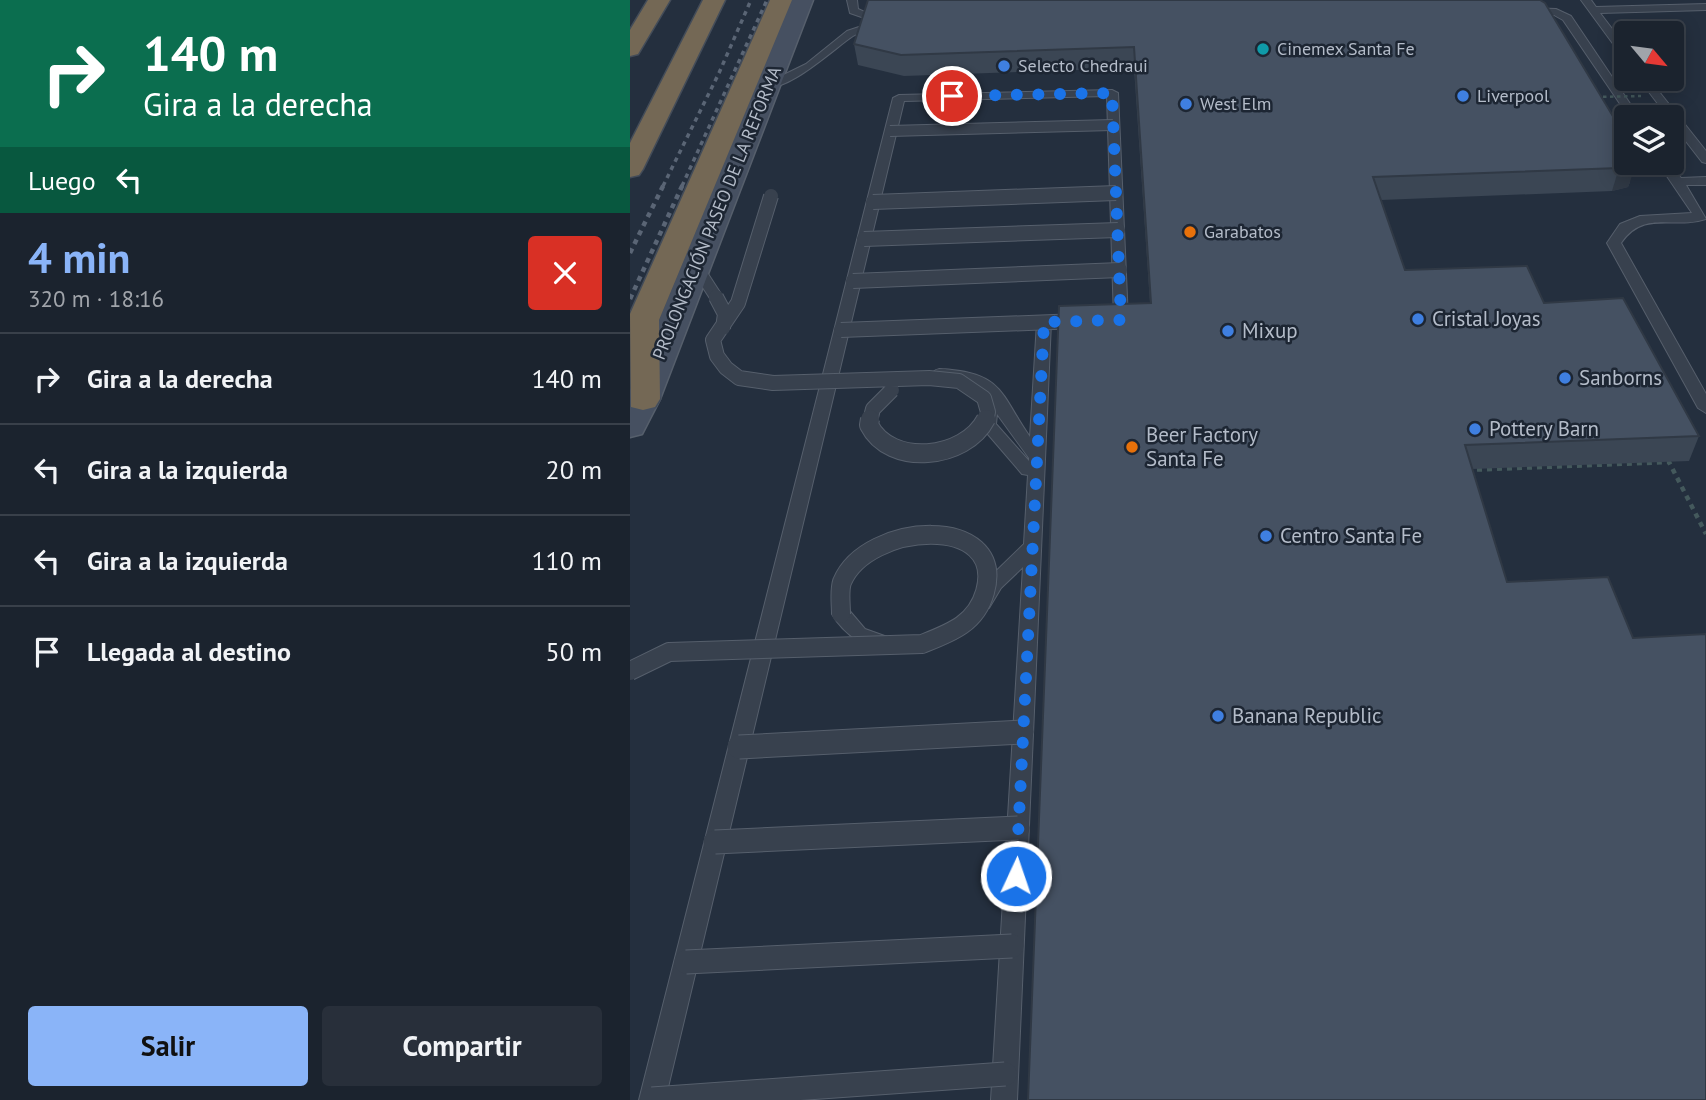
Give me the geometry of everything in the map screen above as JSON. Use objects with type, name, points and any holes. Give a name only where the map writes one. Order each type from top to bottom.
[{"type":"highway","points":[[630,49],[659,0]]},
{"type":"highway","points":[[630,169],[714,0]]},
{"type":"highway","points":[[643,399],[643,320],[782,0]]},
{"type":"main road","name":"PROLONGACIÓN PASEO DE LA REFORMA","points":[[630,425],[643,399],[802,0]]},
{"type":"lane","points":[[768,85],[810,66],[851,33],[872,22],[853,10],[852,0]]},
{"type":"lane","points":[[1586,0],[1614,38]]},
{"type":"lane","points":[[1593,10],[1706,7]]},
{"type":"lane","points":[[1513,12],[1556,12],[1567,18],[1626,105]]},
{"type":"lane","points":[[1601,20],[1706,18]]},
{"type":"lane","points":[[1653,91],[1706,159]]},
{"type":"lane","points":[[841,330],[1108,320],[1119,270],[1112,93],[898,98],[864,239],[853,281],[652,1100],[1005,1074]]},
{"type":"lane","points":[[890,131],[1113,125]]},
{"type":"lane","points":[[1685,134],[1706,133]]},
{"type":"lane","points":[[1672,175],[1701,217],[1645,219],[1625,227],[1614,243],[1706,408]]},
{"type":"lane","points":[[1677,182],[1706,181]]},
{"type":"lane","points":[[873,202],[1116,193]]},
{"type":"lane","points":[[771,196],[738,303],[713,340],[717,356],[726,369],[739,378],[773,383],[929,378],[959,381],[984,398],[988,414],[983,426],[972,438],[954,448],[920,455],[895,451],[872,436],[868,424],[870,410],[889,388]]},
{"type":"lane","points":[[864,239],[1118,230]]},
{"type":"lane","points":[[696,266],[725,314],[722,335],[727,359],[744,376],[770,379],[949,375],[983,386],[996,401],[997,424],[990,436],[979,446],[948,460],[912,464],[895,461],[870,449],[859,429],[860,417],[866,406],[889,388],[909,382],[949,377],[978,386],[992,404],[988,425],[1032,464]]},
{"type":"lane","points":[[853,281],[1119,270]]},
{"type":"lane","points":[[1004,1100],[1032,547],[1032,464],[1044,322]]},
{"type":"lane","points":[[630,671],[669,652],[922,644],[960,629],[982,607],[989,572],[982,556],[956,538],[920,534],[899,537],[877,545],[859,558],[846,571],[839,586],[841,614],[858,634],[877,642],[899,646],[944,637],[973,618],[995,583],[1032,547]]},
{"type":"lane","points":[[739,747],[1023,732]]},
{"type":"lane","points":[[715,842],[1018,828]]},
{"type":"lane","points":[[686,962],[1012,946]]},
{"type":"path","points":[[1594,97],[1641,96]]},
{"type":"path","points":[[1459,470],[1669,462],[1706,534]]},
{"type":"building","name":"Centro Santa Fe","points":[[868,0],[1540,0],[1545,3],[1614,118],[1614,168],[1373,177],[1405,270],[1527,266],[1544,303],[1623,298],[1699,436],[1465,445],[1507,582],[1608,577],[1633,638],[1706,634],[1706,1100],[1028,1100],[1059,306],[1151,303],[1134,47],[901,55],[854,44]]},
{"type":"railway","points":[[663,186],[719,73],[751,0]]},
{"type":"railway","points":[[682,186],[767,0]]},
{"type":"railway","points":[[630,253],[664,184]]},
{"type":"railway","points":[[630,299],[683,184]]},
{"type":"place","name":"Cinemex Santa Fe","points":[[1263,49]]},
{"type":"place","name":"Selecto Chedraui","points":[[1004,66]]},
{"type":"place","name":"Liverpool","points":[[1463,96]]},
{"type":"place","name":"West Elm","points":[[1186,104]]},
{"type":"place","name":"Garabatos","points":[[1190,232]]},
{"type":"place","name":"Cristal Joyas","points":[[1418,319]]},
{"type":"place","name":"Mixup","points":[[1228,331]]},
{"type":"place","name":"Sanborns","points":[[1565,378]]},
{"type":"place","name":"Pottery Barn","points":[[1475,429]]},
{"type":"place","name":"Beer Factory Santa Fe","points":[[1132,447]]},
{"type":"place","name":"Centro Santa Fe","points":[[1266,536]]},
{"type":"place","name":"Banana Republic","points":[[1218,716]]},
{"type":"route","points":[[952,96],[1112,93],[1121,320],[1044,322],[1016,876]]}]
